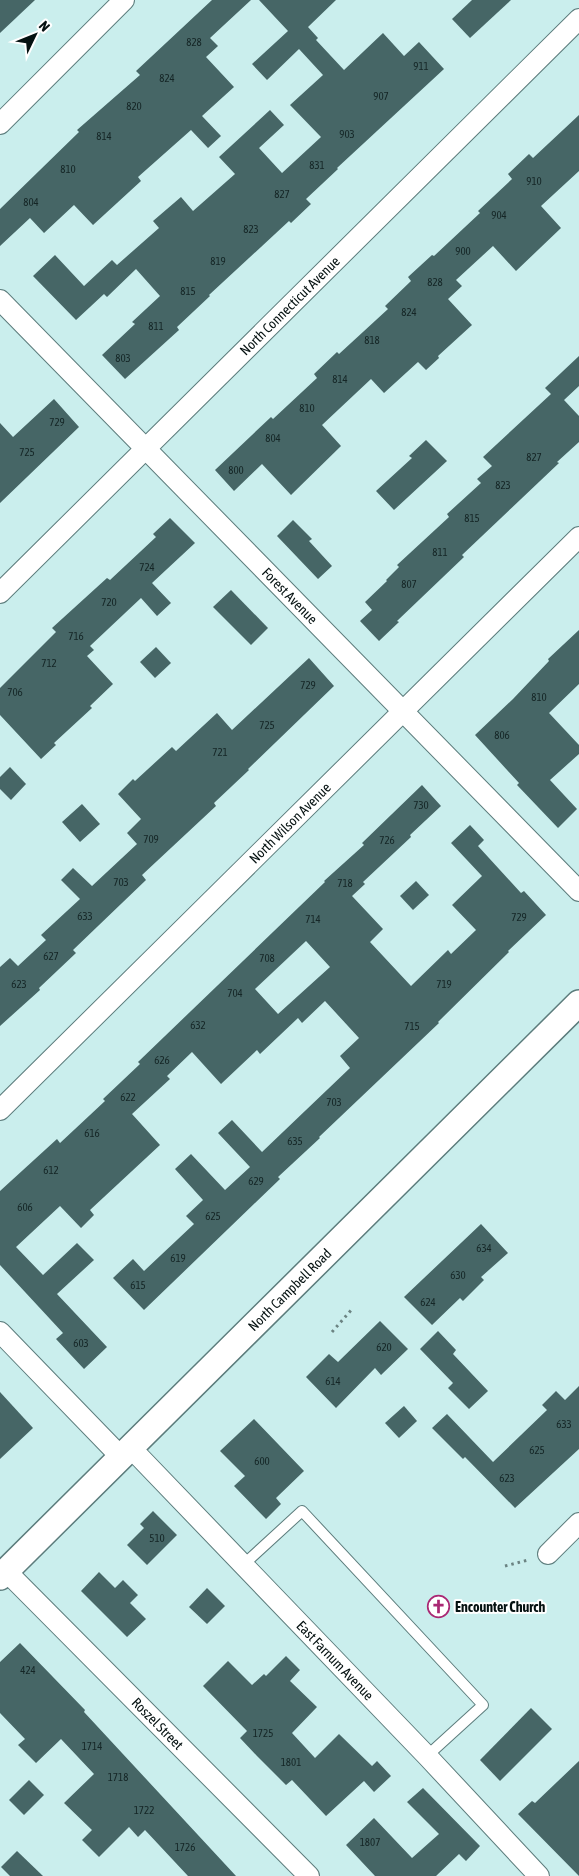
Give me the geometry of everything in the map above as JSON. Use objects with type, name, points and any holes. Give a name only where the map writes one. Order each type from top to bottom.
[{"type":"street","points":[[0,124],[124,0]]},
{"type":"street","name":"North Connecticut Avenue","points":[[0,593],[579,19]]},
{"type":"street","name":"Forest Avenue","points":[[0,300],[579,891]]},
{"type":"street","name":"North Wilson Avenue","points":[[0,1110],[579,537]]},
{"type":"street","name":"North Campbell Road","points":[[3,1574],[579,1003]]},
{"type":"street","name":"East Farnum Avenue","points":[[0,1332],[242,1566],[427,1756],[539,1876]]},
{"type":"street","points":[[548,1554],[579,1523]]},
{"type":"street","name":"Roszel Street","points":[[3,1574],[309,1876]]},
{"type":"lane","points":[[242,1566],[302,1511],[483,1705],[427,1756]]},
{"type":"path","points":[[332,1332],[353,1308]]},
{"type":"building","points":[[0,0],[35,0],[0,33]]},
{"type":"building","points":[[212,0],[251,0],[210,38],[218,46],[206,57],[234,87],[202,116],[221,136],[208,148],[191,130],[138,177],[141,181],[93,225],[74,205],[44,233],[30,218],[0,246],[0,209],[79,132],[77,130],[140,75],[136,71]]},
{"type":"building","points":[[259,0],[336,0],[308,27],[318,38],[316,40],[344,70],[383,33],[404,56],[419,42],[444,69],[306,199],[311,204],[291,223],[289,221],[209,295],[177,327],[179,330],[125,379],[102,355],[135,324],[132,322],[160,296],[136,269],[107,297],[104,294],[76,320],[33,276],[55,255],[84,286],[112,260],[117,265],[159,228],[153,221],[181,197],[193,211],[235,174],[219,157],[270,110],[284,125],[259,148],[282,173],[321,137],[290,105],[323,75],[299,49],[267,80],[252,64],[288,31]]},
{"type":"building","points":[[472,0],[511,0],[470,38],[452,19]]},
{"type":"building","points":[[579,115],[579,171],[541,206],[561,228],[516,271],[493,246],[456,280],[462,286],[448,299],[472,325],[438,356],[439,358],[426,370],[418,362],[384,393],[371,379],[322,425],[341,446],[291,495],[262,464],[234,491],[215,470],[271,417],[273,419],[317,378],[314,374],[337,352],[339,354],[388,309],[385,306],[411,281],[408,277],[432,255],[434,256],[480,213],[478,211],[512,179],[508,174],[529,154],[533,158]]},
{"type":"building","points":[[579,356],[579,386],[564,400],[579,416],[579,442],[462,555],[464,557],[397,621],[399,622],[379,641],[360,621],[372,610],[365,602],[387,581],[399,567],[397,565],[449,517],[447,514],[481,483],[477,479],[492,466],[483,457],[551,394],[545,388]]},
{"type":"building","points":[[54,399],[79,427],[0,503],[0,423],[13,437]]},
{"type":"building","points":[[426,440],[447,461],[394,510],[376,491],[412,458],[409,456]]},
{"type":"building","points":[[170,518],[195,543],[152,583],[171,603],[157,616],[141,598],[90,646],[94,650],[87,656],[113,684],[90,706],[92,708],[54,743],[56,745],[41,759],[0,715],[0,688],[56,632],[52,628],[107,578],[110,580],[156,537],[153,534]]},
{"type":"building","points":[[293,520],[312,539],[309,541],[332,566],[318,579],[277,536]]},
{"type":"building","points":[[231,590],[268,628],[251,645],[213,607]]},
{"type":"building","points":[[579,630],[579,684],[549,713],[579,745],[579,754],[550,780],[577,809],[558,828],[517,785],[519,783],[475,735],[513,699],[549,661],[548,659]]},
{"type":"building","points":[[156,647],[171,663],[155,678],[140,662]]},
{"type":"building","points":[[309,658],[334,686],[214,803],[216,806],[142,875],[146,880],[73,950],[76,953],[39,988],[40,990],[0,1026],[0,967],[10,958],[18,966],[46,940],[41,935],[80,899],[61,880],[73,868],[92,886],[137,844],[127,833],[141,819],[118,794],[172,747],[176,751],[217,713],[232,730]]},
{"type":"building","points":[[10,767],[26,784],[11,800],[0,789],[0,777]]},
{"type":"building","points":[[422,785],[441,806],[363,882],[365,884],[352,896],[383,929],[370,942],[411,986],[448,950],[451,954],[476,930],[452,905],[482,876],[451,843],[470,825],[484,840],[478,846],[521,893],[524,891],[546,915],[508,951],[439,1023],[319,1137],[278,1177],[280,1179],[144,1310],[113,1278],[133,1259],[144,1271],[194,1224],[186,1216],[203,1200],[175,1169],[191,1154],[225,1190],[250,1167],[218,1133],[232,1120],[262,1152],[350,1068],[340,1056],[359,1038],[325,1001],[302,1023],[298,1018],[260,1054],[257,1050],[221,1084],[192,1052],[167,1076],[170,1079],[132,1114],[160,1145],[90,1210],[94,1215],[81,1228],[60,1206],[16,1247],[43,1275],[77,1243],[94,1260],[57,1294],[107,1347],[84,1369],[56,1339],[63,1333],[0,1265],[0,1191],[57,1139],[60,1143],[105,1101],[103,1099],[140,1064],[138,1062],[324,881],[364,845],[362,843]],"holes":[[[306,941],[330,967],[278,1014],[255,989]]]},
{"type":"building","points":[[82,804],[100,824],[80,842],[62,822]]},
{"type":"building","points":[[416,881],[429,895],[413,910],[400,896]]},
{"type":"building","points":[[481,1224],[508,1253],[481,1277],[484,1280],[463,1301],[460,1298],[432,1325],[404,1297]]},
{"type":"building","points":[[380,1321],[408,1349],[381,1375],[375,1368],[336,1408],[306,1377],[329,1354],[338,1362]]},
{"type":"building","points":[[438,1331],[456,1350],[453,1354],[488,1391],[469,1409],[448,1388],[453,1383],[420,1349]]},
{"type":"building","points":[[579,1386],[579,1449],[515,1508],[465,1457],[463,1459],[432,1428],[447,1414],[493,1462],[547,1410],[542,1405],[556,1391],[565,1400]]},
{"type":"building","points":[[0,1392],[33,1428],[0,1459]]},
{"type":"building","points":[[404,1406],[417,1421],[399,1438],[385,1423]]},
{"type":"building","points":[[254,1419],[304,1471],[276,1498],[281,1504],[266,1519],[234,1486],[245,1476],[220,1451]]},
{"type":"building","points":[[153,1511],[177,1535],[147,1565],[127,1545],[144,1528],[140,1524]]},
{"type":"building","points":[[99,1572],[115,1588],[123,1580],[138,1595],[130,1603],[146,1619],[127,1637],[81,1591]]},
{"type":"building","points":[[207,1588],[225,1606],[207,1624],[189,1607]]},
{"type":"building","points":[[20,1643],[85,1710],[84,1712],[236,1876],[188,1876],[145,1830],[138,1837],[129,1827],[99,1857],[82,1840],[92,1830],[64,1803],[94,1774],[61,1739],[36,1763],[18,1745],[25,1739],[0,1713],[0,1662]]},
{"type":"building","points":[[286,1656],[300,1670],[290,1681],[317,1707],[292,1733],[315,1758],[339,1734],[372,1766],[377,1761],[391,1776],[374,1792],[364,1781],[326,1816],[292,1780],[286,1785],[257,1756],[240,1738],[247,1731],[203,1686],[228,1661],[252,1685],[264,1674],[266,1676]]},
{"type":"building","points":[[531,1708],[552,1729],[500,1781],[480,1760]]},
{"type":"building","points":[[579,1761],[579,1876],[518,1814],[532,1801],[535,1803]]},
{"type":"building","points":[[29,1780],[44,1795],[24,1815],[9,1800]]},
{"type":"building","points":[[423,1788],[480,1846],[466,1861],[459,1854],[436,1876],[375,1876],[346,1845],[374,1818],[412,1858],[439,1834],[407,1802]]},
{"type":"building","points":[[17,1851],[43,1876],[10,1876],[1,1867]]},
{"type":"place","name":"Encounter Church","points":[[439,1607]]}]
